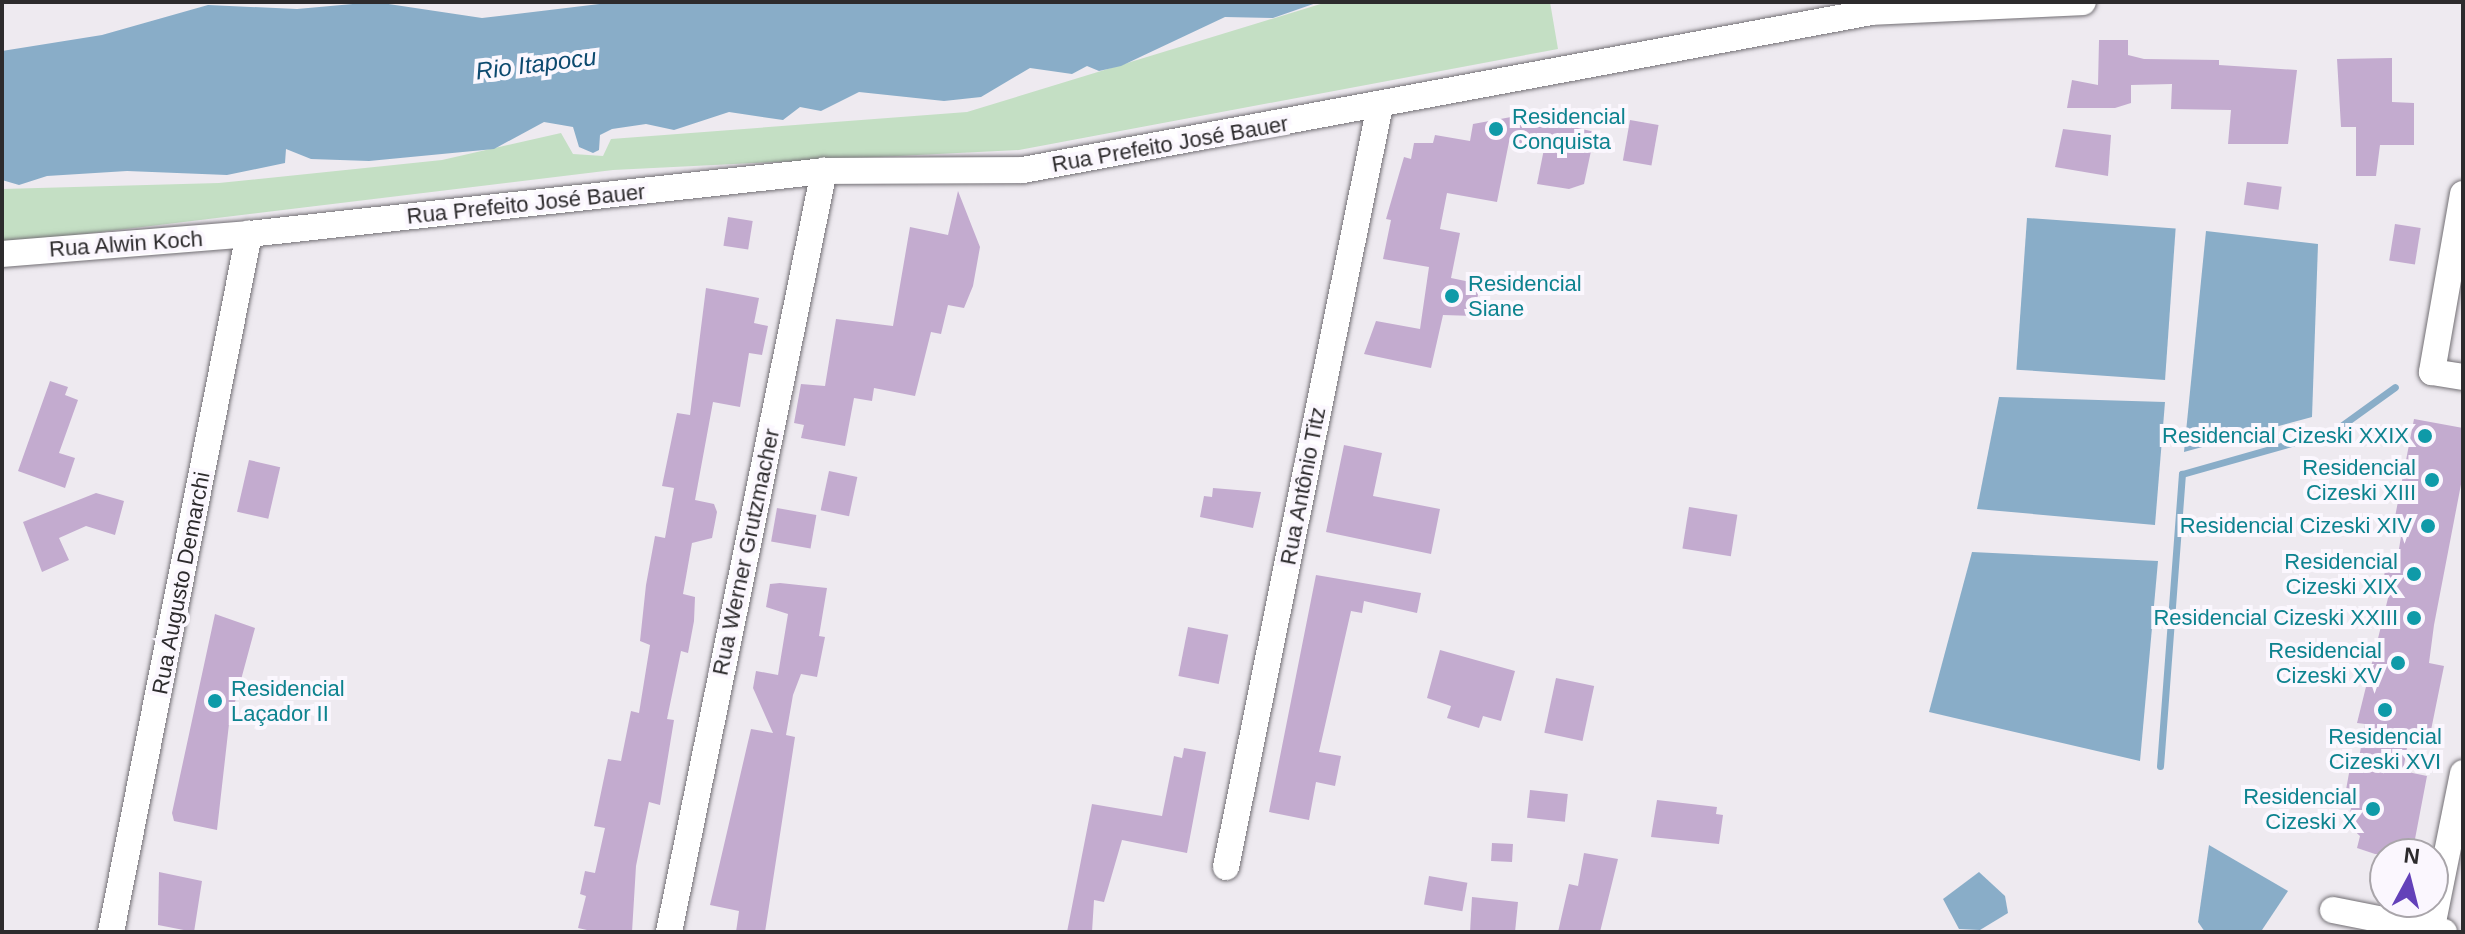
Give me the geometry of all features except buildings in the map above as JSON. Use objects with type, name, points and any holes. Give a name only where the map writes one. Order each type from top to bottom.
[{"type":"street","name":"Rua Prefeito José Bauer","points":[[249,234],[824,171],[1023,170],[1900,5],[2083,2]]},
{"type":"street","name":"Rua Antônio Titz","points":[[1226,867],[1380,105]]},
{"type":"street","name":"Rua Werner Grutzmacher","points":[[669,932],[824,171]]},
{"type":"street","points":[[2463,194],[2432,372],[2463,377]]},
{"type":"street","name":"Rua Alwin Koch","points":[[2,254],[249,234]]},
{"type":"street","name":"Rua Augusto Demarchi","points":[[111,932],[249,234]]},
{"type":"street","points":[[2333,910],[2435,931],[2463,773]]},
{"type":"green space","points":[[1327,2],[1550,2],[1558,49],[1019,150],[613,170],[2,244],[2,189],[219,183],[442,160],[561,133],[573,154],[603,156],[611,139],[967,112]]},
{"type":"water","name":"Rio Itapocu","points":[[375,2],[482,18],[616,2],[1319,2],[1273,18],[1225,17],[1121,66],[1099,71],[1087,66],[1072,74],[1030,68],[981,97],[944,101],[859,92],[821,111],[800,107],[783,120],[729,112],[674,130],[646,124],[612,129],[600,135],[599,150],[593,153],[579,147],[573,127],[544,122],[494,149],[369,161],[311,159],[286,149],[285,163],[227,175],[127,171],[47,176],[19,185],[2,180],[2,51],[102,35],[208,5],[297,9]]},
{"type":"water","points":[[2027,218],[2176,228],[2165,380],[2016,370]]},
{"type":"water","points":[[2206,231],[2318,244],[2312,417],[2184,452]]},
{"type":"water","points":[[1999,397],[2165,402],[2155,525],[1977,509]]},
{"type":"water","points":[[1972,552],[2158,561],[2140,761],[1929,712]]},
{"type":"water","points":[[2209,845],[2288,891],[2262,930],[2205,932],[2198,922]]},
{"type":"water","points":[[1979,872],[2005,896],[2008,913],[1980,930],[1959,929],[1943,899]]},
{"type":"waterway","points":[[2160,766],[2182,474],[2334,431],[2395,387]]},
{"type":"place","name":"Residencial Conquista","points":[[1496,129]]},
{"type":"place","name":"Residencial Siane","points":[[1452,296]]},
{"type":"place","name":"Residencial Cizeski XXIX","points":[[2425,436]]},
{"type":"place","name":"Residencial Cizeski XIII","points":[[2432,480]]},
{"type":"place","name":"Residencial Cizeski XIV","points":[[2428,526]]},
{"type":"place","name":"Residencial Cizeski XIX","points":[[2414,574]]},
{"type":"place","name":"Residencial Cizeski XXIII","points":[[2414,618]]},
{"type":"place","name":"Residencial Cizeski XV","points":[[2398,663]]},
{"type":"place","name":"Residencial Laçador II","points":[[215,701]]},
{"type":"place","name":"Residencial Cizeski XVI","points":[[2385,710]]},
{"type":"place","name":"Residencial Cizeski X","points":[[2373,809]]}]
